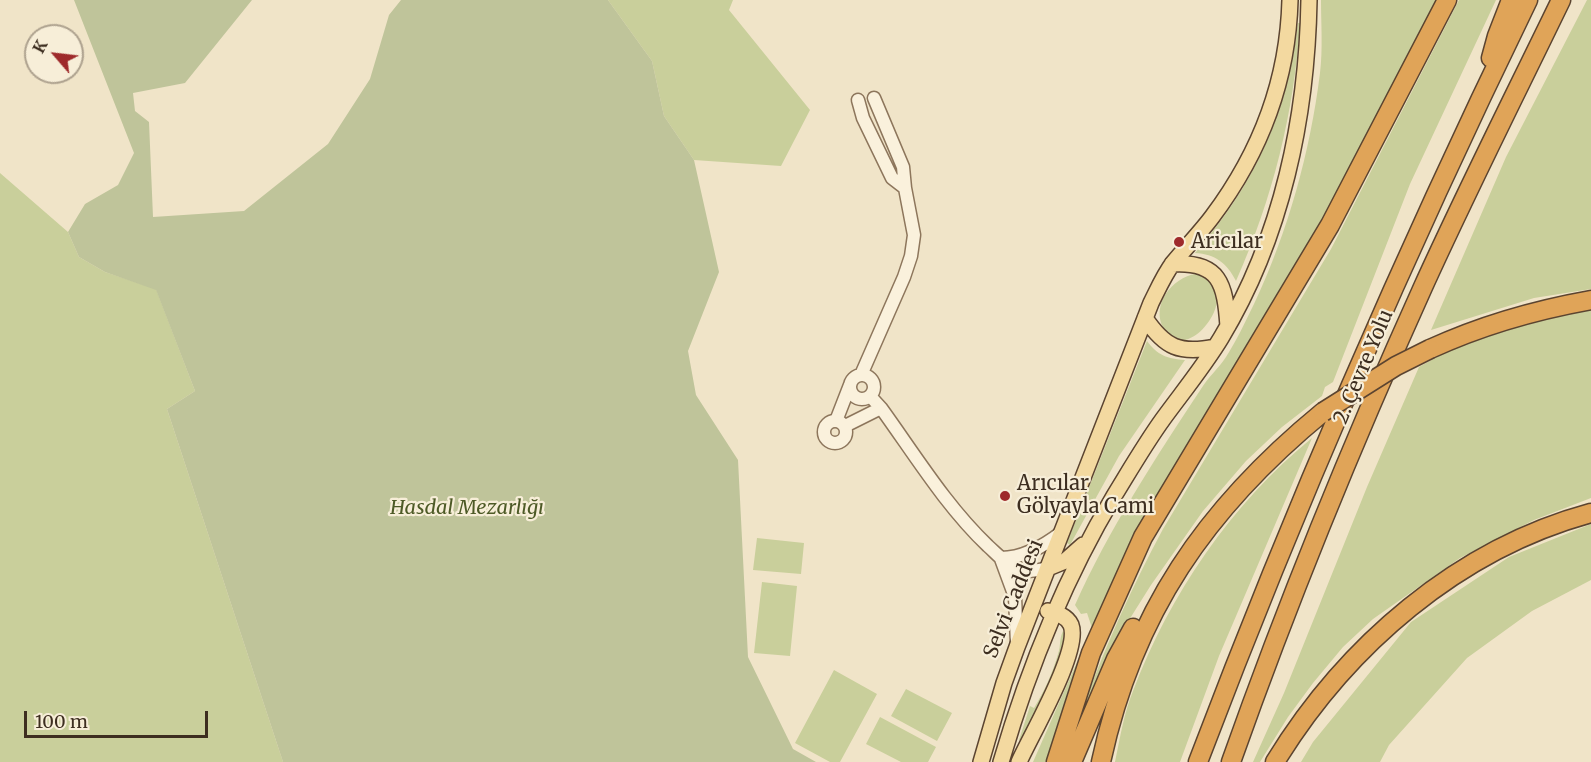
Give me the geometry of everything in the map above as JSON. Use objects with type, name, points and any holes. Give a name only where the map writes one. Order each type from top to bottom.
[{"type":"highway","points":[[1056,762],[1091,653],[1143,537],[1330,225],[1447,0]]},
{"type":"highway","points":[[1485,90],[1497,36],[1511,0]]},
{"type":"highway","name":"2. Çevre Yolu","points":[[1198,762],[1321,450],[1412,243],[1528,0]]},
{"type":"highway","name":"2. Çevre Yolu","points":[[1231,762],[1294,591],[1379,388],[1462,203],[1561,0]]},
{"type":"highway","points":[[1101,762],[1121,686],[1133,654],[1161,597],[1192,547],[1220,511],[1278,451],[1323,412],[1396,366],[1430,349],[1503,320],[1591,300]]},
{"type":"highway","points":[[1275,762],[1329,686],[1382,631],[1413,605],[1444,582],[1507,546],[1546,528],[1591,513]]},
{"type":"highway","points":[[1072,762],[1116,659],[1135,624],[1159,584],[1179,558],[1192,547]]},
{"type":"main road","points":[[1215,347],[1186,350],[1174,347],[1162,341],[1145,318],[1172,264],[1233,188],[1266,124],[1284,62],[1290,0]]},
{"type":"main road","points":[[1001,762],[1022,697],[1056,613],[1096,530],[1143,448],[1228,326],[1262,252],[1289,170],[1301,108],[1306,71],[1309,0]]},
{"type":"main road","points":[[1172,264],[1194,264],[1206,267],[1215,275],[1223,289],[1228,326]]},
{"type":"main road","name":"Selvi Caddesi","points":[[981,762],[1004,682],[1145,318]]},
{"type":"main road","points":[[1048,568],[1065,561],[1081,548],[1096,530]]},
{"type":"main road","points":[[1019,762],[1070,653],[1073,641],[1071,625],[1064,616],[1047,611],[1038,612],[1029,618]]},
{"type":"street","points":[[861,375],[904,277],[911,256],[914,235],[903,167],[874,98]]},
{"type":"street","points":[[858,100],[863,118],[892,178],[905,188]]},
{"type":"street","points":[[850,385],[851,393],[857,399],[866,399],[874,391],[874,383],[868,376],[861,375],[854,378],[850,385],[840,424],[881,408]]},
{"type":"street","points":[[870,396],[955,512],[1001,558],[1022,570],[1039,571],[1048,568]]},
{"type":"street","points":[[1001,558],[1011,558],[1034,551],[1063,531]]},
{"type":"street","points":[[1001,558],[1015,597],[1017,647]]},
{"type":"green space","name":"Hasdal Mezarlığı","points":[[74,0],[252,0],[185,83],[133,93],[135,111],[149,122],[153,217],[244,211],[328,144],[370,79],[389,15],[401,0],[608,0],[652,61],[664,116],[694,160],[719,272],[688,351],[696,395],[738,460],[748,657],[793,749],[816,762],[283,762],[167,409],[195,391],[156,290],[105,272],[79,257],[68,232],[85,204],[118,185],[134,153]]},
{"type":"green space","points":[[608,0],[733,0],[729,10],[810,110],[781,166],[694,160],[664,116],[652,61]]},
{"type":"green space","points":[[1321,0],[1441,0],[1357,161],[1136,536],[1092,628],[1087,613],[1081,614],[1075,605],[1088,577],[1150,468],[1204,385],[1234,344],[1254,304],[1277,248],[1304,162],[1316,103],[1321,55]]},
{"type":"green space","points":[[1459,0],[1496,0],[1410,184],[1333,382],[1325,387],[1322,396],[1282,427],[1246,461],[1203,511],[1124,628],[1087,703],[1085,702],[1121,614],[1163,529],[1331,249]]},
{"type":"green space","points":[[1587,0],[1591,0],[1591,289],[1534,298],[1431,330],[1506,157]]},
{"type":"green space","points":[[1298,23],[1300,23],[1293,90],[1280,155],[1261,218],[1236,281],[1229,269],[1220,261],[1209,255],[1195,253],[1235,201],[1265,146],[1286,87]]},
{"type":"green space","points":[[0,173],[68,232],[79,257],[105,272],[156,289],[195,391],[167,409],[283,762],[0,762]]},
{"type":"green space","points":[[1196,274],[1211,281],[1217,293],[1216,307],[1209,321],[1199,333],[1187,340],[1174,339],[1164,329],[1160,320],[1162,302],[1166,294],[1179,281]]},
{"type":"green space","points":[[1591,310],[1591,498],[1534,520],[1460,558],[1373,619],[1343,647],[1313,683],[1288,717],[1260,762],[1253,762],[1284,693],[1367,487],[1419,367],[1455,347],[1510,326]]},
{"type":"green space","points":[[1147,341],[1163,355],[1185,360],[1119,456],[1070,545],[1067,543]]},
{"type":"green space","points":[[1312,438],[1219,656],[1180,762],[1115,762],[1133,691],[1165,620],[1185,586],[1230,521],[1255,492]]},
{"type":"green space","points":[[1591,524],[1591,580],[1532,611],[1467,658],[1389,745],[1380,762],[1301,762],[1313,742],[1411,622],[1509,557]]},
{"type":"green space","points":[[757,538],[804,543],[801,574],[753,570]]},
{"type":"green space","points":[[762,582],[797,586],[790,656],[754,653]]},
{"type":"green space","points":[[1092,628],[1050,762],[1033,762]]},
{"type":"green space","points":[[1063,631],[1066,632],[1062,655],[1021,741],[1019,740],[1030,706],[1034,708],[1054,668]]},
{"type":"green space","points":[[834,670],[877,694],[840,762],[830,762],[795,743]]},
{"type":"green space","points":[[906,689],[952,713],[937,741],[891,716]]},
{"type":"green space","points":[[880,717],[936,747],[928,762],[901,762],[866,744]]},
{"type":"place","name":"Aricılar","points":[[1179,242]]},
{"type":"place","name":"Arıcılar Gölyayla Cami","points":[[1005,496]]}]
